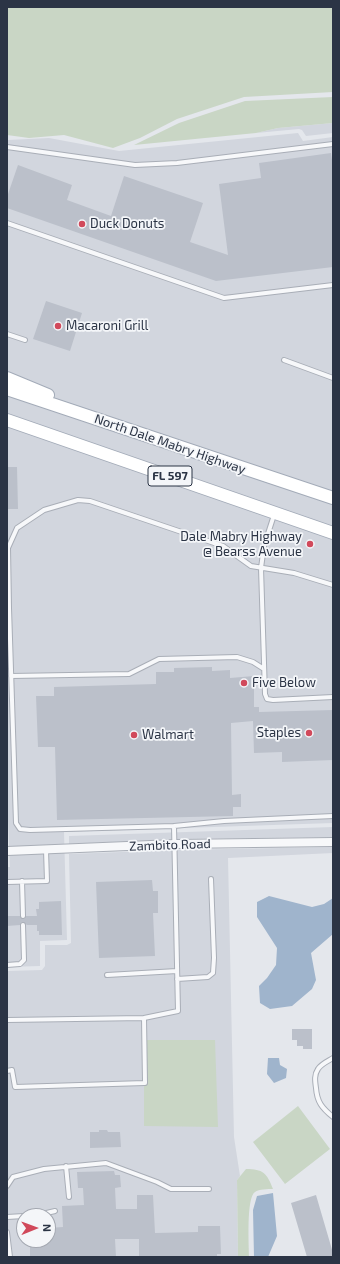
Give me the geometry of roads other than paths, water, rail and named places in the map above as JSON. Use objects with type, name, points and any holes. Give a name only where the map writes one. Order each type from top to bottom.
[{"type":"main road","points":[[7,378],[53,397],[69,409]]},
{"type":"main road","name":"North Dale Mabry Highway","points":[[7,389],[333,498]]},
{"type":"main road","name":"FL 597","points":[[10,422],[333,533]]},
{"type":"street","name":"Zambito Road","points":[[7,851],[175,844],[333,842]]},
{"type":"lane","points":[[7,147],[135,165],[177,163],[333,144]]},
{"type":"lane","points":[[7,223],[224,298],[333,285]]},
{"type":"lane","points":[[7,334],[25,340]]},
{"type":"lane","points":[[284,360],[333,378]]},
{"type":"lane","points":[[333,586],[294,573],[246,564],[223,546],[90,501],[78,500],[44,510],[18,528],[8,548],[8,626],[16,823],[20,829],[174,826],[224,821],[333,816]]},
{"type":"lane","points":[[275,513],[264,546],[262,568],[265,694],[267,699],[273,700],[333,697]]},
{"type":"lane","points":[[11,676],[129,674],[158,658],[237,657],[253,662],[264,669]]},
{"type":"lane","points":[[7,1020],[144,1018],[178,1011],[174,826]]},
{"type":"lane","points":[[7,882],[47,881],[46,850]]},
{"type":"lane","points":[[177,979],[208,977],[213,973],[212,879]]},
{"type":"lane","points":[[22,881],[23,916]]},
{"type":"lane","points":[[7,965],[20,964],[24,960],[23,925]]},
{"type":"lane","points":[[108,975],[177,971]]},
{"type":"lane","points":[[7,1071],[12,1070],[15,1086],[145,1083],[144,1018]]},
{"type":"lane","points":[[333,1058],[325,1062],[318,1069],[314,1079],[317,1099],[325,1111],[333,1117]]},
{"type":"lane","points":[[7,1186],[14,1178],[44,1169],[106,1163],[157,1182],[171,1189],[209,1189]]},
{"type":"lane","points":[[66,1166],[69,1197]]},
{"type":"lane","points":[[7,1232],[10,1257]]},
{"type":"water","points":[[269,896],[312,907],[324,904],[333,898],[333,934],[311,953],[316,980],[312,989],[292,1006],[270,1009],[260,1003],[259,986],[276,965],[277,948],[257,917],[257,902]]},
{"type":"water","points":[[268,1058],[279,1058],[280,1065],[287,1069],[286,1078],[274,1083],[267,1074]]},
{"type":"water","points":[[273,1193],[277,1236],[268,1257],[254,1257],[253,1210],[257,1196]]},
{"type":"place","name":"Duck Donuts","points":[[82,224]]},
{"type":"place","name":"Macaroni Grill","points":[[58,326]]},
{"type":"place","name":"Dale Mabry Highway @ Bearss Avenue","points":[[310,544]]},
{"type":"place","name":"Five Below","points":[[244,683]]},
{"type":"place","name":"Staples","points":[[309,733]]},
{"type":"place","name":"Walmart","points":[[134,735]]}]
